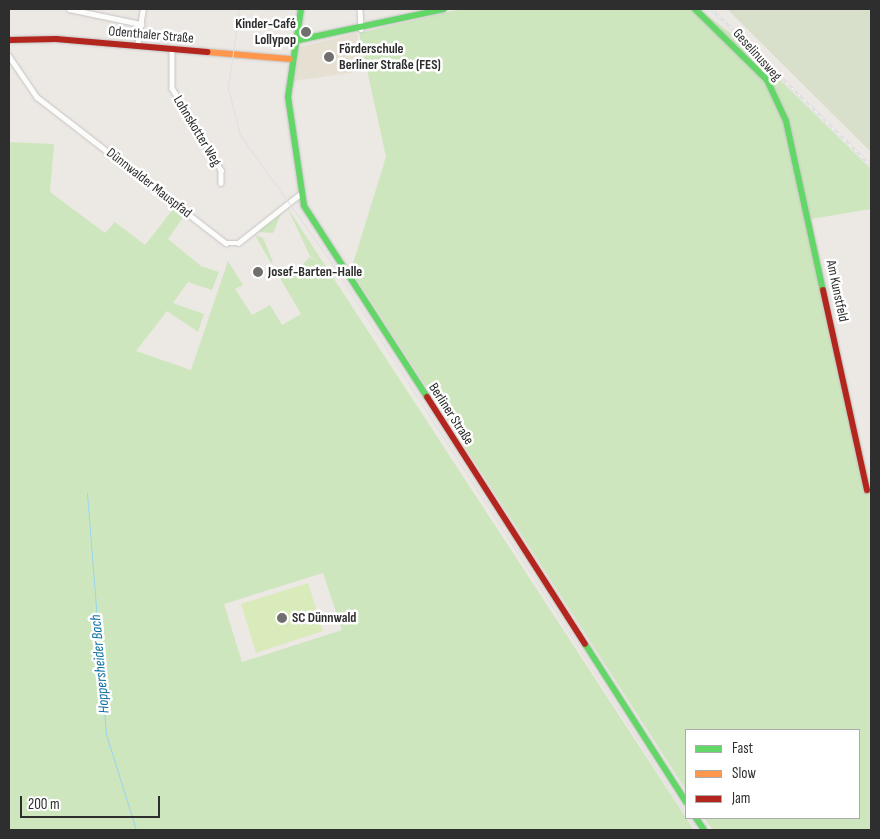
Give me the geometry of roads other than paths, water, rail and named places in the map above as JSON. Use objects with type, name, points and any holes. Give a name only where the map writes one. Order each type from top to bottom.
[{"type":"main road","name":"Berliner Straße","points":[[301,9],[290,59],[288,112],[300,194],[319,233],[685,800]]},
{"type":"main road","points":[[294,41],[444,9]]},
{"type":"main road","name":"Geselinusweg","points":[[695,9],[767,80],[778,99]]},
{"type":"main road","name":"Odenthaler Straße","points":[[9,40],[137,46],[290,59]]},
{"type":"main road","name":"Am Kunstfeld","points":[[778,99],[791,139],[867,490]]},
{"type":"main road","points":[[697,819],[704,830]]},
{"type":"street","points":[[69,9],[141,24]]},
{"type":"street","points":[[137,46],[143,9]]},
{"type":"street","points":[[360,9],[360,28]]},
{"type":"street","name":"Lohnskotter Weg","points":[[172,49],[172,88],[222,170],[221,182]]},
{"type":"street","name":"Dünnwalder Mauspfad","points":[[9,56],[38,97],[232,244],[300,194]]},
{"type":"waterway","name":"Hoppersheider Bach","points":[[87,493],[106,734],[136,830]]},
{"type":"tram line","points":[[239,9],[228,88],[240,135],[329,259],[685,813]]},
{"type":"tram line","points":[[689,819],[696,830]]},
{"type":"railway","points":[[712,9],[871,165]]},
{"type":"place","name":"Kinder-Café Lollypop","points":[[306,32]]},
{"type":"place","name":"Förderschule Berliner Straße (FES)","points":[[329,57]]},
{"type":"place","name":"Josef-Barten-Halle","points":[[258,272]]},
{"type":"place","name":"SC Dünnwald","points":[[282,618]]}]
